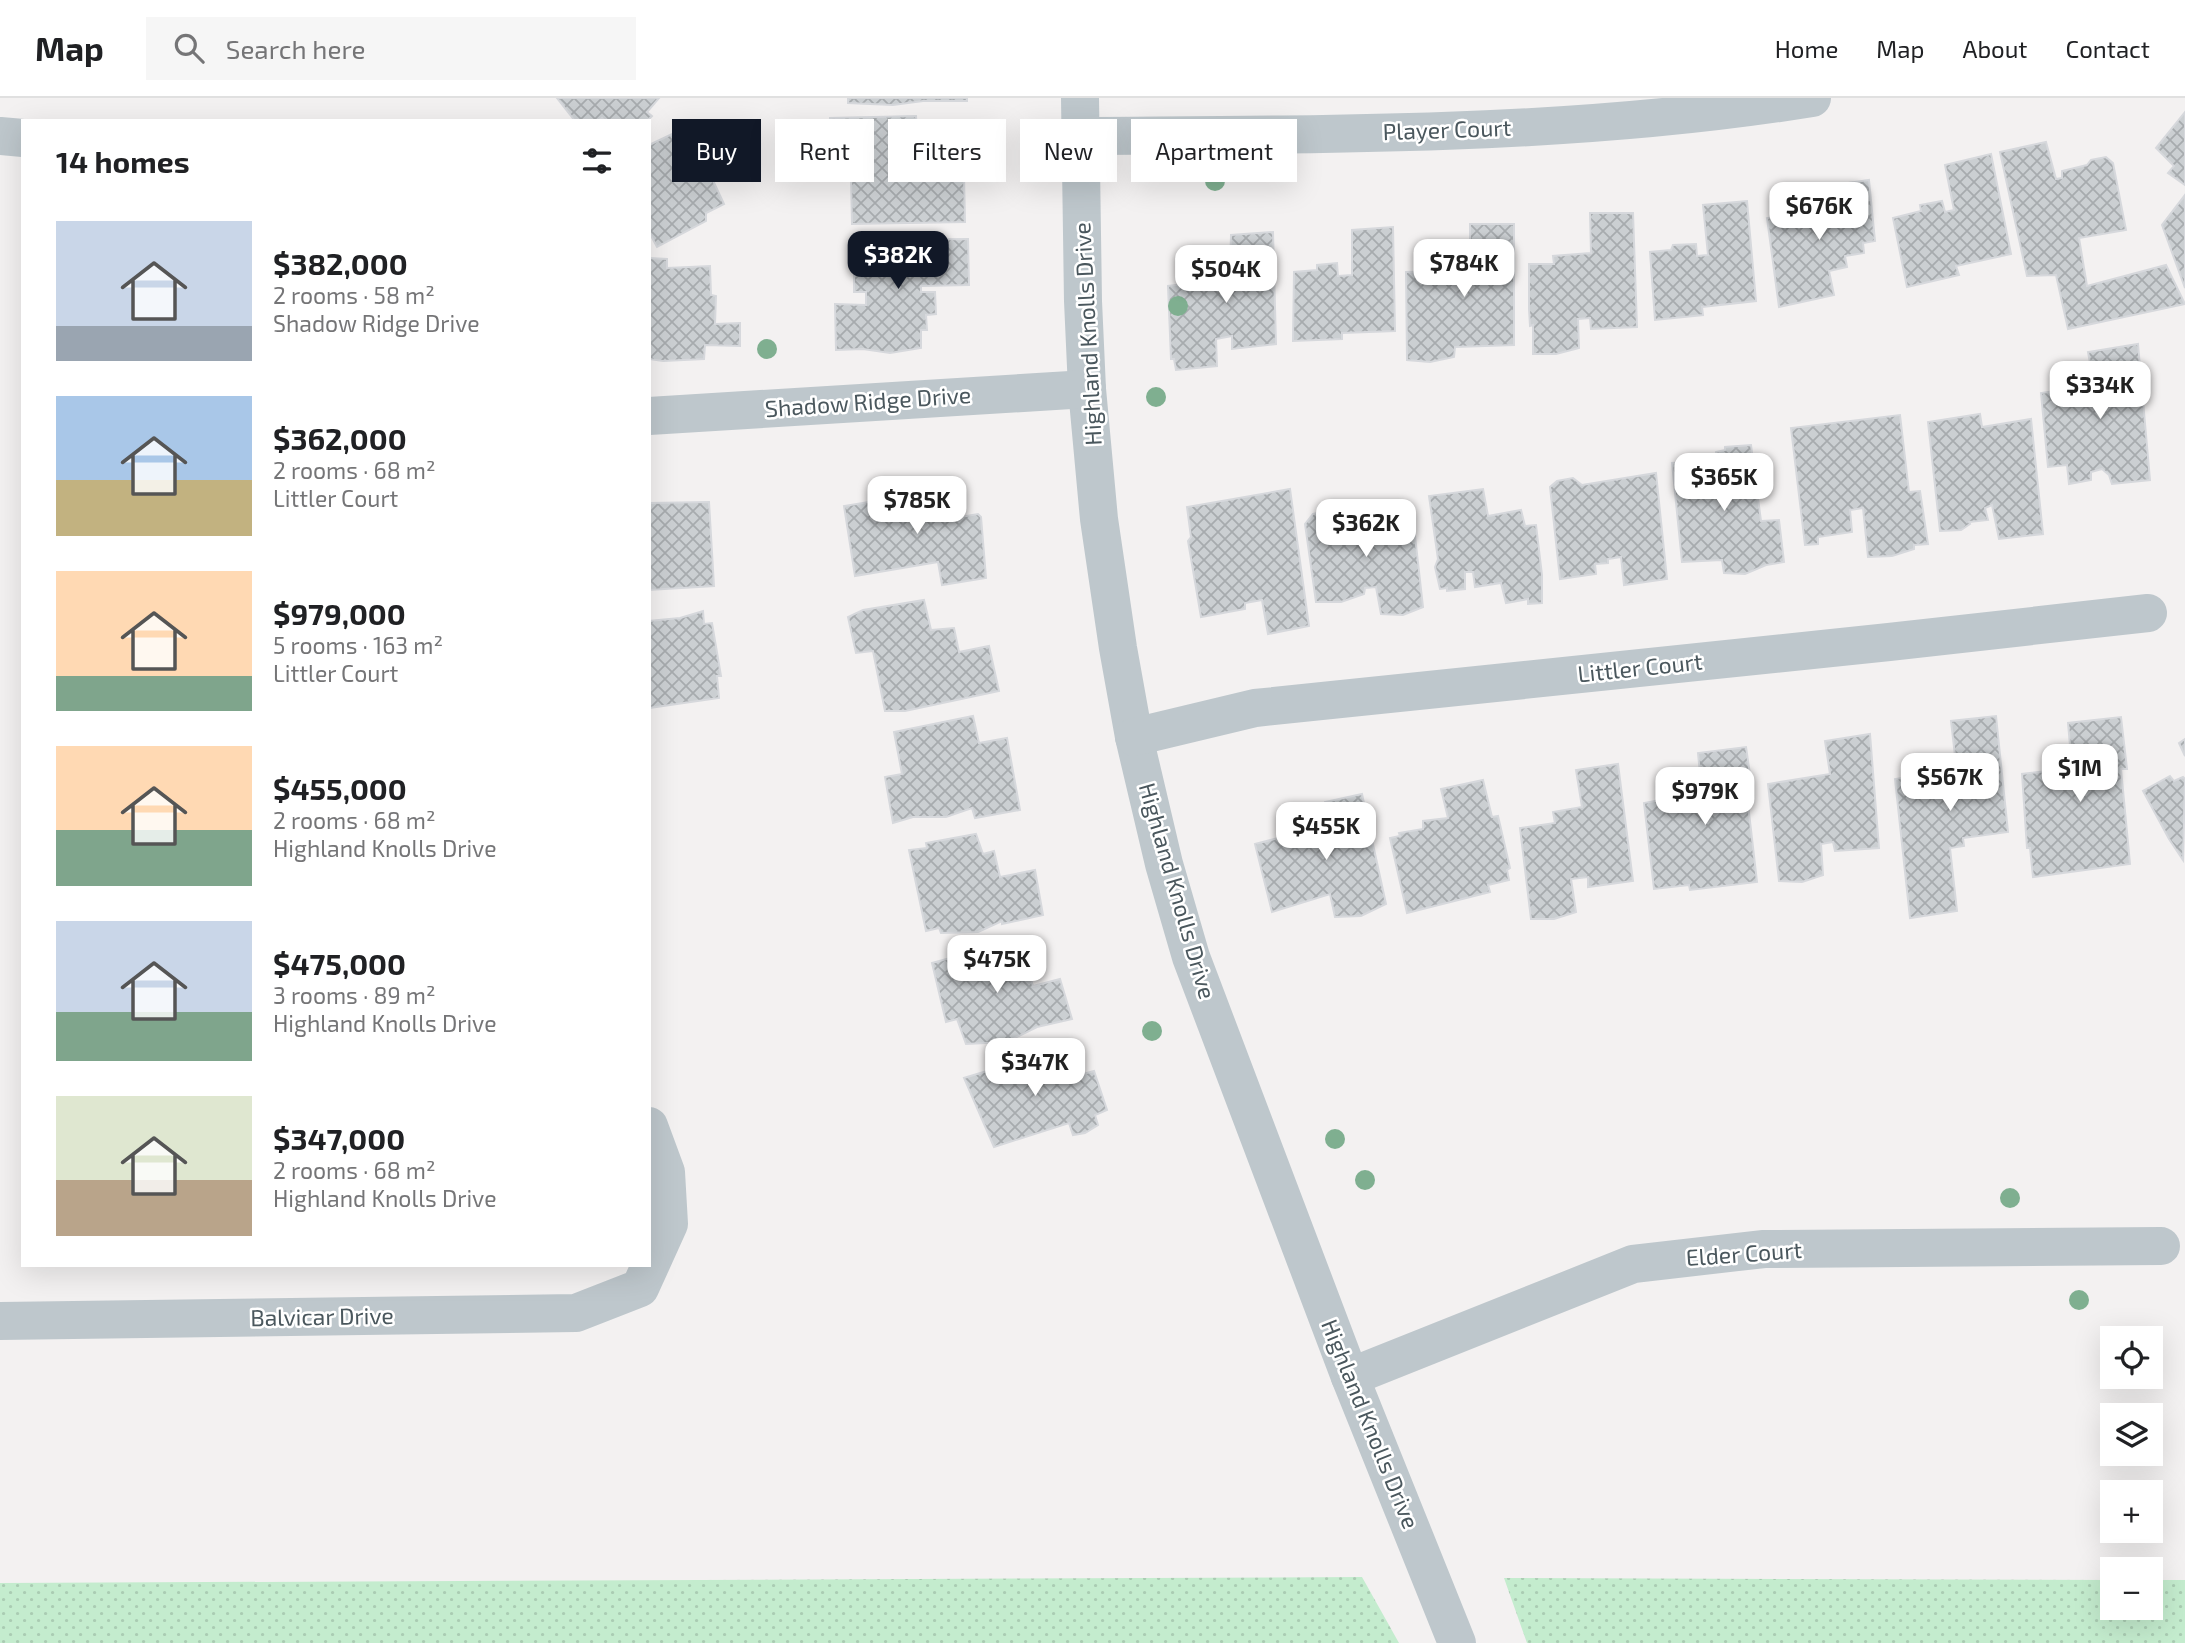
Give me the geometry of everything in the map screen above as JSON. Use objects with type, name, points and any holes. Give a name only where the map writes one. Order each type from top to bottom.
[{"type":"street","name":"Highland Knolls Drive","points":[[1080,98],[1081,119]]},
{"type":"street","name":"Player Court","points":[[1117,136],[1479,131],[1602,124],[1751,108],[1812,98]]},
{"type":"street","points":[[0,136],[21,138]]},
{"type":"street","name":"Highland Knolls Drive","points":[[1082,182],[1087,388],[1099,519],[1134,737],[1164,864],[1191,957],[1350,1377],[1457,1643]]},
{"type":"street","name":"Shadow Ridge Drive","points":[[651,416],[1087,388]]},
{"type":"street","name":"Littler Court","points":[[1134,737],[1255,708],[2148,613]]},
{"type":"street","name":"Balvicar Drive","points":[[651,1131],[666,1171],[669,1224],[651,1264]]},
{"type":"street","name":"Elder Court","points":[[1350,1377],[1633,1264],[1763,1249],[2161,1246]]},
{"type":"street","name":"Balvicar Drive","points":[[0,1321],[576,1313],[640,1288],[650,1267]]},
{"type":"green space","points":[[1362,1577],[1399,1643],[0,1643],[0,1583]]},
{"type":"green space","points":[[1504,1578],[2100,1580],[2100,1620],[2163,1620],[2163,1580],[2185,1580],[2185,1643],[1527,1643]]},
{"type":"building","points":[[557,98],[659,98],[647,112],[652,116],[649,119],[573,119]]},
{"type":"building","points":[[848,98],[967,98],[967,101],[923,101],[893,105],[848,103]]},
{"type":"building","points":[[2185,112],[2185,185],[2168,173],[2174,166],[2156,148]]},
{"type":"building","points":[[916,116],[916,119],[888,119],[888,182],[964,182],[965,222],[852,224],[851,182],[874,182],[874,119],[830,118]]},
{"type":"building","points":[[672,134],[672,182],[714,182],[724,204],[706,213],[706,221],[657,247],[651,236],[651,144]]},
{"type":"building","points":[[2046,142],[2056,179],[2062,178],[2062,171],[2087,165],[2091,160],[2106,157],[2113,163],[2126,230],[2079,238],[2087,286],[2166,265],[2185,304],[2068,329],[2056,275],[2027,276],[2000,152]]},
{"type":"building","points":[[1991,154],[2011,254],[1956,266],[1959,275],[1907,287],[1893,218],[1921,211],[1920,205],[1942,201],[1945,212],[1954,210],[1945,165]]},
{"type":"building","points":[[1869,180],[1875,241],[1863,243],[1864,253],[1845,256],[1847,267],[1829,271],[1834,295],[1779,307],[1767,218],[1793,209],[1828,209],[1827,186]]},
{"type":"building","points":[[2185,195],[2185,288],[2162,225]]},
{"type":"building","points":[[1747,201],[1756,301],[1702,307],[1703,315],[1655,320],[1650,252],[1671,250],[1673,245],[1696,244],[1697,256],[1708,255],[1703,205]]},
{"type":"building","points":[[1590,213],[1633,213],[1637,327],[1591,329],[1590,318],[1578,319],[1579,348],[1556,354],[1533,354],[1529,264],[1554,264],[1553,256],[1591,253]]},
{"type":"building","points":[[1470,224],[1514,224],[1514,345],[1455,347],[1454,357],[1430,362],[1407,360],[1406,272],[1441,271],[1442,261],[1470,259]]},
{"type":"building","points":[[1393,227],[1395,331],[1342,333],[1342,339],[1293,341],[1294,272],[1317,270],[1317,265],[1337,263],[1338,276],[1352,275],[1352,230]]},
{"type":"building","points":[[1273,232],[1276,344],[1232,349],[1232,336],[1216,339],[1217,366],[1176,370],[1174,359],[1171,359],[1168,286],[1185,284],[1184,281],[1204,281],[1203,272],[1230,269],[1231,235]]},
{"type":"building","points":[[968,239],[969,285],[921,286],[921,292],[935,292],[936,314],[926,315],[927,330],[921,330],[921,348],[890,353],[863,349],[836,350],[835,304],[866,305],[866,292],[854,292],[854,240]]},
{"type":"building","points":[[651,258],[667,259],[667,268],[710,266],[711,295],[716,296],[715,324],[740,323],[740,346],[705,345],[704,359],[651,359]]},
{"type":"building","points":[[2138,344],[2150,480],[2112,484],[2109,475],[2102,469],[2091,472],[2091,480],[2069,484],[2067,465],[2048,467],[2041,393],[2094,385],[2088,352]]},
{"type":"building","points":[[1980,414],[1982,427],[2031,419],[2043,534],[1999,539],[1992,505],[1985,508],[1988,520],[1969,522],[1970,524],[1961,530],[1940,531],[1928,422]]},
{"type":"building","points":[[1900,415],[1909,492],[1920,491],[1928,544],[1914,545],[1914,549],[1892,556],[1868,557],[1863,508],[1850,510],[1852,532],[1818,537],[1818,544],[1805,545],[1791,428]]},
{"type":"building","points":[[1751,445],[1761,521],[1779,520],[1784,562],[1766,565],[1745,574],[1724,573],[1722,560],[1682,562],[1672,463],[1717,460],[1716,452],[1725,450],[1725,447]]},
{"type":"building","points":[[1656,473],[1667,579],[1624,585],[1621,557],[1608,559],[1608,563],[1595,564],[1596,574],[1560,579],[1550,487],[1557,481],[1573,478],[1582,485]]},
{"type":"building","points":[[955,488],[960,517],[978,514],[981,517],[986,578],[942,585],[938,562],[855,576],[844,506]]},
{"type":"building","points":[[1290,489],[1309,626],[1268,634],[1262,600],[1245,603],[1245,609],[1201,617],[1188,541],[1191,537],[1187,507]]},
{"type":"building","points":[[1483,489],[1488,516],[1521,510],[1525,526],[1536,525],[1542,575],[1542,603],[1528,604],[1528,599],[1506,603],[1501,583],[1475,587],[1473,572],[1465,572],[1465,589],[1440,589],[1435,567],[1438,559],[1429,496]]},
{"type":"building","points":[[709,502],[714,586],[651,590],[651,503]]},
{"type":"building","points":[[1412,509],[1423,607],[1403,615],[1381,614],[1376,587],[1365,588],[1364,594],[1341,602],[1316,602],[1305,524],[1313,514],[1326,511],[1335,519]]},
{"type":"building","points":[[924,600],[931,630],[954,628],[959,652],[989,646],[999,691],[905,711],[885,711],[873,651],[856,653],[848,617],[863,610]]},
{"type":"building","points":[[703,611],[704,624],[712,623],[721,676],[717,676],[719,698],[651,708],[651,621],[680,618]]},
{"type":"building","points":[[973,716],[979,743],[1007,738],[1020,810],[975,818],[972,808],[946,817],[913,817],[893,823],[885,777],[902,774],[894,732]]},
{"type":"building","points":[[1996,716],[2008,832],[1963,838],[1964,846],[1950,848],[1957,911],[1910,918],[1895,779],[1915,776],[1914,770],[1928,768],[1928,761],[1955,756],[1951,721]]},
{"type":"building","points":[[2121,717],[2127,769],[2121,769],[2130,864],[2033,877],[2030,848],[2027,848],[2022,774],[2072,768],[2068,723]]},
{"type":"building","points":[[1870,734],[1879,848],[1835,851],[1833,842],[1821,844],[1823,875],[1802,882],[1779,881],[1768,784],[1830,774],[1825,741]]},
{"type":"building","points":[[2185,739],[2185,756],[2179,743]]},
{"type":"building","points":[[1746,747],[1753,795],[1747,795],[1757,882],[1690,890],[1689,885],[1654,889],[1644,803],[1682,796],[1681,786],[1701,784],[1698,753]]},
{"type":"building","points":[[1618,764],[1633,881],[1588,887],[1588,877],[1571,879],[1576,912],[1554,919],[1531,919],[1520,828],[1555,823],[1553,812],[1582,807],[1576,770]]},
{"type":"building","points":[[2170,776],[2174,781],[2183,777],[2185,779],[2183,860],[2143,791]]},
{"type":"building","points":[[1483,780],[1492,817],[1498,816],[1510,868],[1507,870],[1509,880],[1488,885],[1490,892],[1407,913],[1390,838],[1400,836],[1399,833],[1423,829],[1423,821],[1448,818],[1441,789]]},
{"type":"building","points":[[1362,794],[1386,904],[1361,916],[1335,917],[1330,894],[1272,912],[1255,844],[1313,829],[1312,819],[1323,817],[1320,807],[1325,806],[1325,802]]},
{"type":"building","points":[[976,834],[983,854],[994,851],[1000,877],[1035,870],[1043,915],[1002,924],[1002,921],[978,932],[941,933],[939,928],[926,931],[909,850],[927,848],[926,843]]},
{"type":"building","points":[[1019,939],[1033,986],[1060,979],[1072,1019],[1037,1027],[1007,1042],[966,1044],[957,1019],[946,1022],[932,963]]},
{"type":"building","points":[[1059,1049],[1072,1077],[1094,1071],[1107,1110],[1095,1115],[1098,1125],[1085,1133],[1073,1135],[1069,1123],[994,1147],[964,1078]]}]
